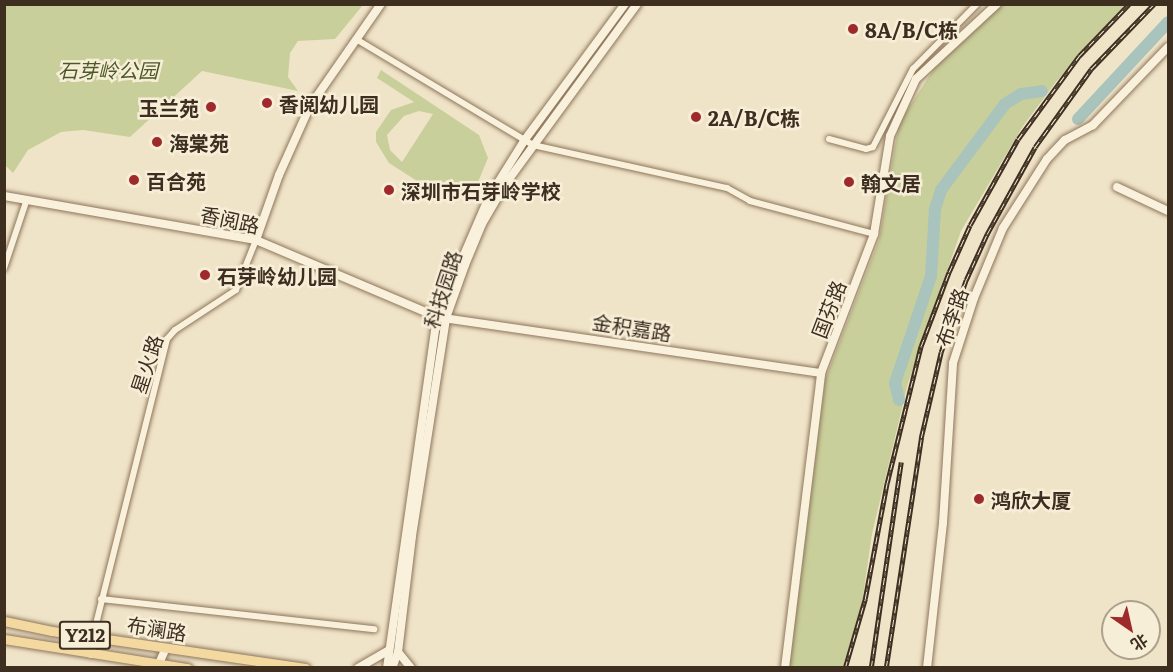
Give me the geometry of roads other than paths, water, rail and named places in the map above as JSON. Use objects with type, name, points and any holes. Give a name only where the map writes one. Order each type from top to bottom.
[{"type":"main road","name":"星火路","points":[[256,240],[279,175],[310,106],[381,4]]},
{"type":"main road","name":"科技园路","points":[[387,668],[387,651],[441,317],[489,197],[524,141],[626,4]]},
{"type":"main road","name":"科技园路","points":[[392,668],[398,652],[441,317],[482,224],[533,145],[637,4]]},
{"type":"main road","name":"国芬路","points":[[785,668],[821,373],[874,234],[890,136],[916,79],[997,4]]},
{"type":"main road","name":"布李路","points":[[927,668],[943,523],[953,363],[975,298],[1003,228],[1051,154],[1065,140],[1093,125],[1168,47]]},
{"type":"main road","points":[[1117,188],[1168,211]]},
{"type":"main road","name":"香阅路","points":[[4,196],[26,202],[256,240],[441,317]]},
{"type":"main road","name":"金积嘉路","points":[[441,317],[821,373]]},
{"type":"main road","name":"布澜路","points":[[4,621],[305,668]]},
{"type":"main road","name":"星火路","points":[[91,654],[93,636]]},
{"type":"main road","name":"布澜路","points":[[4,639],[161,666],[188,668]]},
{"type":"main road","points":[[161,666],[166,648]]},
{"type":"main road","points":[[358,668],[387,651]]},
{"type":"main road","points":[[398,652],[411,668]]},
{"type":"main road","points":[[123,659],[138,668]]},
{"type":"street","points":[[829,139],[866,149],[873,147],[913,69],[977,4]]},
{"type":"street","points":[[356,39],[533,145],[727,188],[750,201],[874,234]]},
{"type":"street","points":[[4,268],[26,202]]},
{"type":"street","name":"星火路","points":[[93,636],[167,339],[236,290],[256,240]]},
{"type":"street","points":[[101,598],[374,629]]},
{"type":"waterway","points":[[1078,119],[1168,22]]},
{"type":"waterway","points":[[899,400],[895,383],[931,276],[935,209],[941,190],[1005,104],[1021,94],[1042,91]]},
{"type":"railway","points":[[845,668],[865,599],[887,483],[921,346],[949,272],[970,225],[1018,139],[1079,56],[1129,4]]},
{"type":"railway","points":[[886,668],[921,438],[941,352],[966,280],[987,234],[1035,147],[1091,69],[1154,4]]},
{"type":"railway","points":[[871,668],[901,462]]},
{"type":"place","name":"8A/B/C栋","points":[[853,29]]},
{"type":"place","name":"香阅幼儿园","points":[[267,103]]},
{"type":"place","name":"玉兰苑","points":[[211,107]]},
{"type":"place","name":"2A/B/C栋","points":[[696,117]]},
{"type":"place","name":"海棠苑","points":[[157,142]]},
{"type":"place","name":"百合苑","points":[[134,180]]},
{"type":"place","name":"翰文居","points":[[849,182]]},
{"type":"place","name":"深圳市石芽岭学校","points":[[389,190]]},
{"type":"place","name":"石芽岭幼儿园","points":[[205,275]]},
{"type":"place","name":"鸿欣大厦","points":[[979,499]]},
{"type":"park label","name":"石芽岭公园","points":[[108,69]]}]
